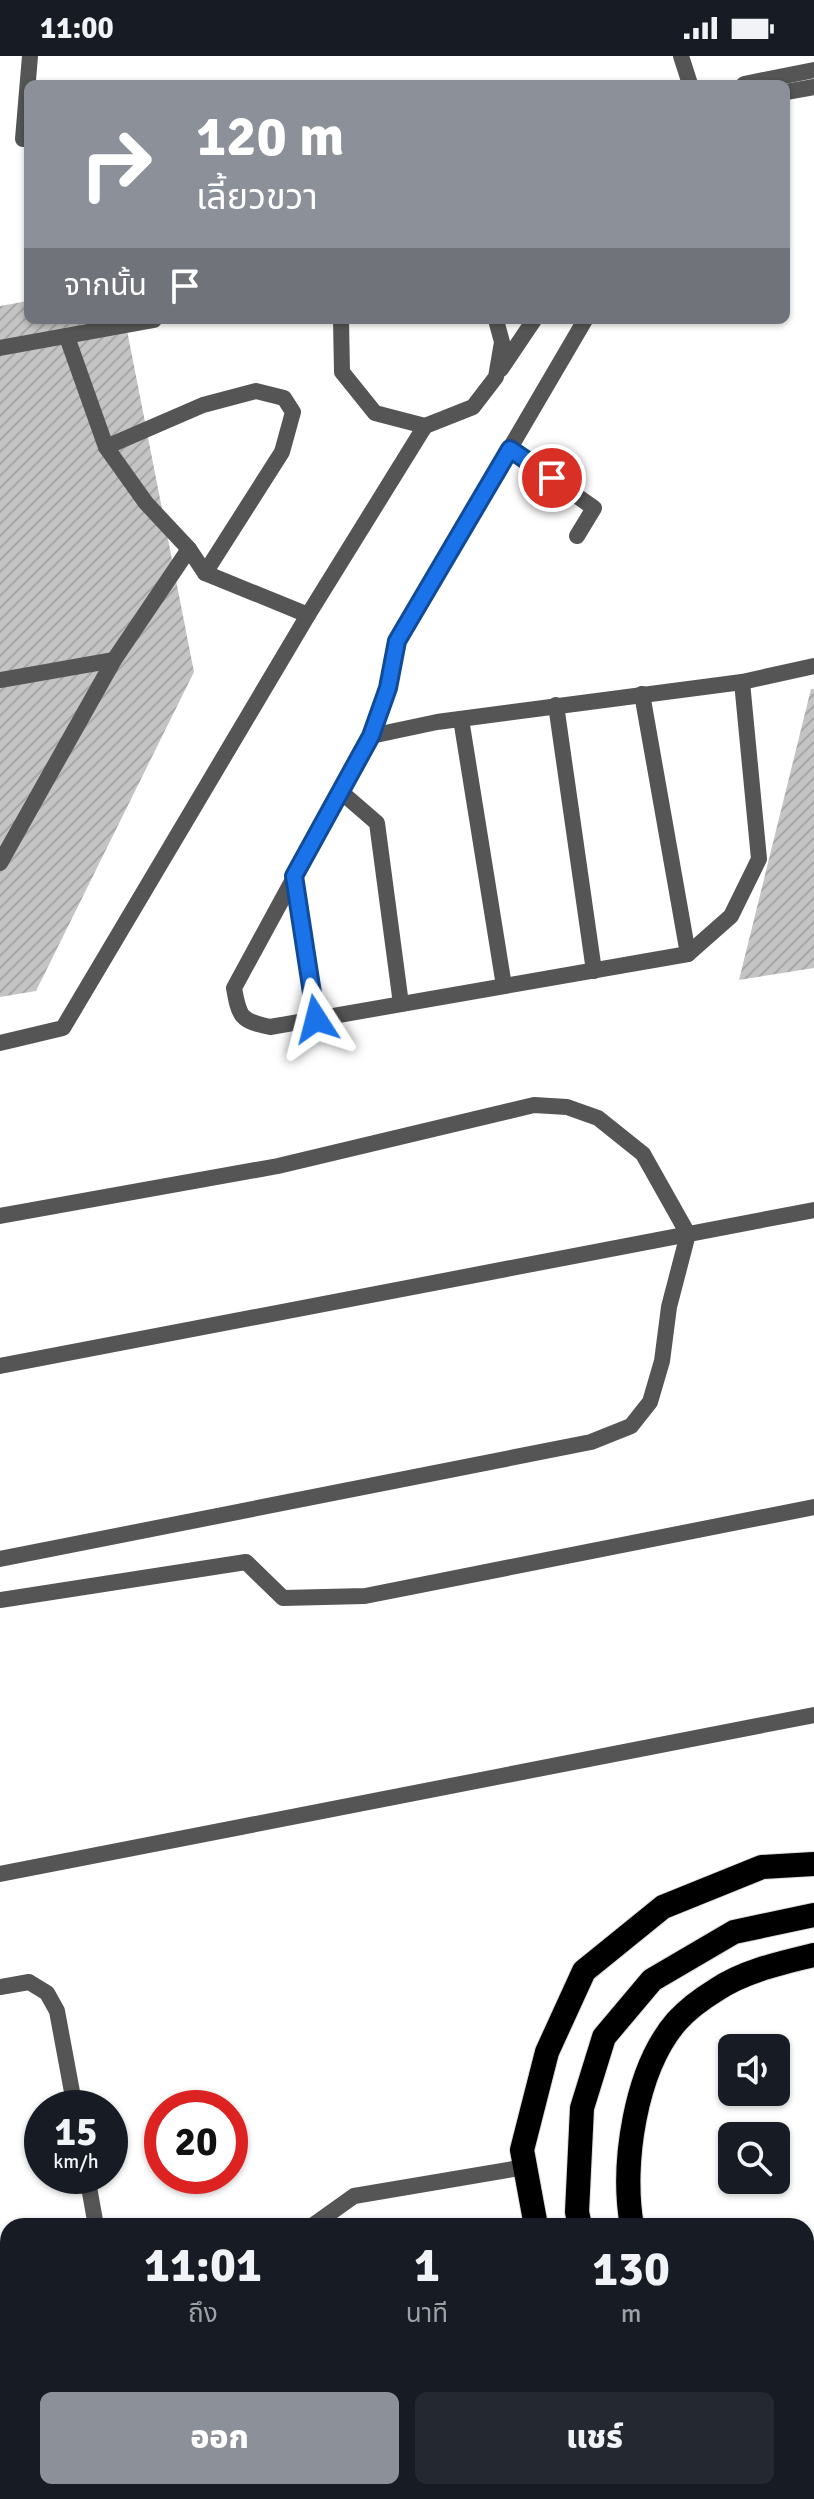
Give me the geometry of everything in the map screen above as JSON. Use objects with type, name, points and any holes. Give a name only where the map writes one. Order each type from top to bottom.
[{"type":"highway","points":[[535,2218],[522,2150],[547,2052],[584,1971],[663,1907],[762,1867],[814,1864]]},
{"type":"highway","points":[[578,2218],[582,2108],[604,2037],[652,1980],[720,1940],[734,1932],[814,1915]]},
{"type":"highway","points":[[631,2218],[627,2197],[631,2126],[653,2060],[677,2021],[717,1989],[765,1968],[814,1955]]},
{"type":"street","points":[[28,80],[30,56]]},
{"type":"street","points":[[681,56],[689,80]]},
{"type":"street","points":[[764,80],[814,70]]},
{"type":"street","points":[[790,91],[814,87]]},
{"type":"street","points":[[23,139],[24,127]]},
{"type":"street","points":[[0,348],[134,324]]},
{"type":"street","points":[[341,324],[342,372],[375,413],[425,426],[473,407],[531,324]]},
{"type":"street","points":[[496,377],[502,342],[497,324]]},
{"type":"street","points":[[583,324],[397,641],[388,688],[371,736],[234,988],[238,1013],[250,1023],[270,1027],[688,954],[731,916],[759,859],[742,682]]},
{"type":"street","points":[[67,337],[106,447],[146,503],[189,549],[205,573],[308,615]]},
{"type":"street","points":[[106,447],[216,402],[256,391],[284,398],[293,412],[282,452],[205,573]]},
{"type":"street","points":[[0,1043],[63,1028],[308,615],[425,426]]},
{"type":"street","points":[[510,449],[594,508],[577,536]]},
{"type":"street","points":[[0,863],[114,660],[189,549]]},
{"type":"street","points":[[0,680],[114,660]]},
{"type":"street","points":[[371,736],[556,705],[742,682],[814,666]]},
{"type":"street","points":[[642,694],[688,954]]},
{"type":"street","points":[[556,705],[594,971]]},
{"type":"street","points":[[461,719],[504,986]]},
{"type":"street","points":[[340,791],[377,823],[401,1004]]},
{"type":"street","points":[[294,876],[316,1019]]},
{"type":"street","points":[[0,1216],[278,1166],[534,1105],[567,1107],[598,1118],[643,1154],[688,1234],[669,1307],[662,1361],[650,1402],[631,1426],[591,1442],[563,1448],[0,1559]]},
{"type":"street","points":[[0,1366],[814,1210]]},
{"type":"street","points":[[0,1600],[246,1562],[283,1598],[365,1596],[814,1507]]},
{"type":"street","points":[[0,1874],[814,1715]]},
{"type":"street","points":[[0,1987],[29,1982],[47,1993],[57,2011],[72,2090]]},
{"type":"street","points":[[323,2218],[354,2196],[525,2167]]},
{"type":"street","points":[[90,2194],[95,2218]]},
{"type":"building","points":[[24,302],[24,324],[126,324],[194,672],[36,991],[0,997],[0,306]]},
{"type":"building","points":[[811,689],[814,689],[814,968],[739,980]]},
{"type":"route","points":[[316,1019],[294,876],[371,736],[388,688],[397,641],[510,449],[552,478]]}]
